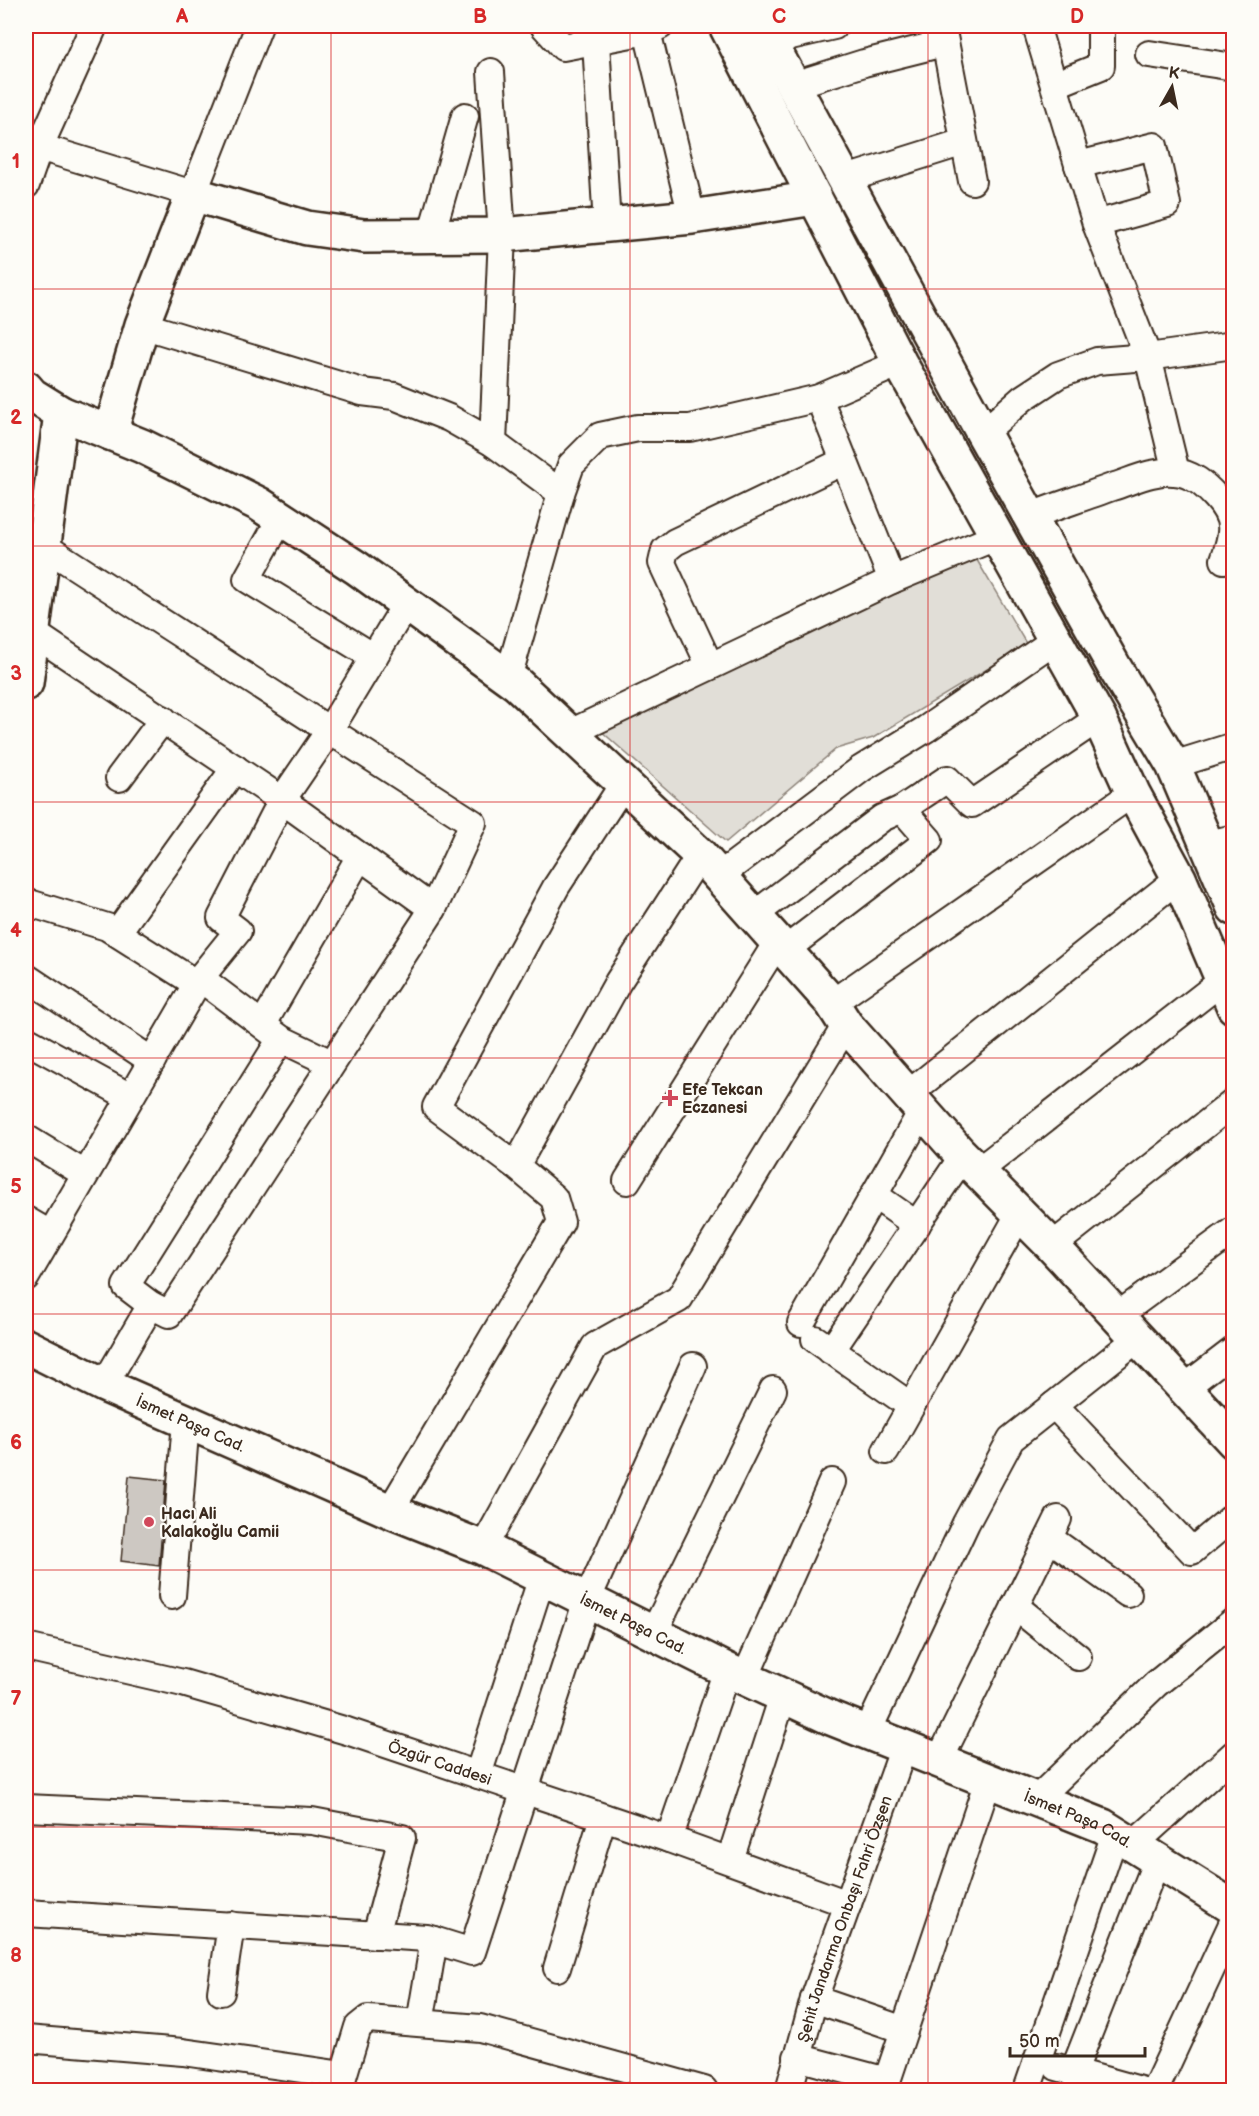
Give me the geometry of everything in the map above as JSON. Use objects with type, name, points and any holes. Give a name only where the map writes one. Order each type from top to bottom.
[{"type":"main road","points":[[726,26],[900,363],[1099,718],[1133,793],[1179,878],[1228,994]]},
{"type":"main road","points":[[765,33],[983,433],[1116,670],[1219,842],[1231,898]]},
{"type":"main road","points":[[110,433],[142,326],[193,194],[307,228],[364,236],[502,235],[692,217],[815,198]]},
{"type":"main road","points":[[26,388],[32,395],[61,413],[142,446],[259,504],[357,568],[508,678],[624,783],[710,866],[970,1164],[1052,1246],[1233,1442]]},
{"type":"main road","points":[[26,675],[61,413]]},
{"type":"main road","name":"İsmet Paşa Cad.","points":[[26,1346],[186,1421],[390,1511],[483,1548],[653,1634],[783,1696],[867,1733],[1103,1826],[1229,1902]]},
{"type":"street","points":[[26,185],[32,145],[94,26]]},
{"type":"street","points":[[32,145],[193,194],[259,26]]},
{"type":"street","points":[[544,26],[563,47],[596,42],[653,28],[692,217]]},
{"type":"street","points":[[765,33],[834,26]]},
{"type":"street","points":[[1036,26],[1095,224],[1148,357],[1176,472]]},
{"type":"street","points":[[1054,85],[1101,66],[1101,26]]},
{"type":"street","points":[[794,86],[943,34],[972,181]]},
{"type":"street","points":[[596,42],[607,226]]},
{"type":"street","points":[[1149,54],[1233,67]]},
{"type":"street","points":[[490,72],[502,235],[493,443]]},
{"type":"street","points":[[431,236],[465,116]]},
{"type":"street","points":[[846,179],[964,142]]},
{"type":"street","points":[[1078,165],[1154,146],[1167,204],[1095,224]]},
{"type":"street","points":[[142,326],[362,392],[394,396],[449,418],[493,443],[561,492]]},
{"type":"street","points":[[983,433],[1023,398],[1058,375],[1097,361],[1148,357],[1233,345]]},
{"type":"street","points":[[508,678],[561,492],[571,465],[600,436],[638,428],[690,428],[819,398],[900,363]]},
{"type":"street","points":[[819,398],[892,580]]},
{"type":"street","points":[[710,666],[662,563],[665,550],[675,542],[844,461]]},
{"type":"street","points":[[1030,516],[1153,473],[1176,472],[1197,479],[1208,488],[1231,517],[1233,535],[1224,560]]},
{"type":"street","points":[[281,518],[247,579],[374,657]]},
{"type":"street","points":[[570,733],[892,580],[998,536]]},
{"type":"street","points":[[44,546],[473,823],[433,909],[169,1314],[126,1286],[272,1031],[360,856]]},
{"type":"street","points":[[26,1277],[199,981],[238,931],[221,918],[282,800],[329,732],[406,604]]},
{"type":"street","points":[[32,632],[236,768],[433,909]]},
{"type":"street","points":[[516,1166],[618,982],[710,866],[926,729],[1055,640]]},
{"type":"street","points":[[754,915],[882,818],[947,779],[972,804],[1099,718]]},
{"type":"street","points":[[119,778],[163,719]]},
{"type":"street","points":[[1173,765],[1233,746]]},
{"type":"street","points":[[117,933],[236,768]]},
{"type":"street","points":[[390,1511],[561,1222],[554,1198],[516,1166],[436,1107],[556,887],[624,783]]},
{"type":"street","points":[[483,1548],[595,1346],[679,1299],[839,1014],[1133,793]]},
{"type":"street","points":[[627,1182],[781,946],[929,840],[902,808]]},
{"type":"street","points":[[816,1338],[874,1195],[915,1103],[1179,878]]},
{"type":"street","points":[[26,902],[107,927],[199,981],[272,1031],[331,1064]]},
{"type":"street","points":[[26,977],[152,1061]]},
{"type":"street","points":[[816,1338],[970,1164],[1228,994]]},
{"type":"street","points":[[26,1040],[130,1097]]},
{"type":"street","points":[[1052,1246],[1233,1102]]},
{"type":"street","points":[[26,1138],[85,1174]]},
{"type":"street","points":[[874,1195],[917,1225]]},
{"type":"street","points":[[886,1451],[1020,1213]]},
{"type":"street","points":[[26,1220],[50,1234]]},
{"type":"street","points":[[867,1733],[966,1523],[1011,1439],[1054,1404],[1127,1328],[1233,1230]]},
{"type":"street","points":[[105,1385],[152,1305]]},
{"type":"street","points":[[816,1338],[911,1406]]},
{"type":"street","points":[[1183,1389],[1233,1350]]},
{"type":"street","points":[[26,1912],[434,1940],[472,1952],[587,1600],[693,1366]]},
{"type":"street","points":[[653,1634],[772,1390]]},
{"type":"street","points":[[1054,1404],[1192,1551],[1233,1516]]},
{"type":"street","points":[[172,1596],[186,1421]]},
{"type":"street","points":[[669,1839],[736,1674],[832,1482]]},
{"type":"street","points":[[939,1761],[1053,1528],[1128,1594]]},
{"type":"street","points":[[478,1775],[542,1577]]},
{"type":"street","points":[[1015,1606],[1078,1657]]},
{"type":"street","points":[[1036,1800],[1156,1684],[1233,1621]]},
{"type":"street","name":"Özgür Caddesi","points":[[26,1647],[183,1683],[347,1731],[730,1860],[848,1905]]},
{"type":"street","points":[[730,1860],[783,1696]]},
{"type":"street","name":"Şehit Jandarma Onbaşı Fahri Özşen","points":[[789,2091],[814,1999],[904,1747]]},
{"type":"street","points":[[1027,2091],[1037,2060],[1135,1846],[1233,1754]]},
{"type":"street","points":[[797,2057],[887,2081],[988,1781]]},
{"type":"street","points":[[26,1808],[312,1821],[402,1839],[376,1935]]},
{"type":"street","points":[[557,1968],[603,1816]]},
{"type":"street","points":[[1073,2073],[1135,1846]]},
{"type":"street","points":[[1155,2091],[1229,1902]]},
{"type":"street","points":[[222,1992],[231,1925]]},
{"type":"street","points":[[420,2023],[434,1940]]},
{"type":"street","points":[[814,1999],[904,2030]]},
{"type":"street","points":[[26,2039],[183,2052],[341,2083],[358,2027],[368,2019],[480,2028],[704,2091]]},
{"type":"street","points":[[1037,2060],[1073,2073],[1140,2091]]},
{"type":"shaded area","points":[[974,555],[1027,645],[873,738],[836,749],[726,842],[600,730]]},
{"type":"building","name":"Hacı Ali Kalakoğlu Camii","points":[[129,1476],[166,1480],[159,1566],[121,1561]]},
{"type":"place","name":"Efe Tekcan Eczanesi","points":[[670,1098]]},
{"type":"place","name":"Hacı Ali Kalakoğlu Camii","points":[[149,1522]]}]
